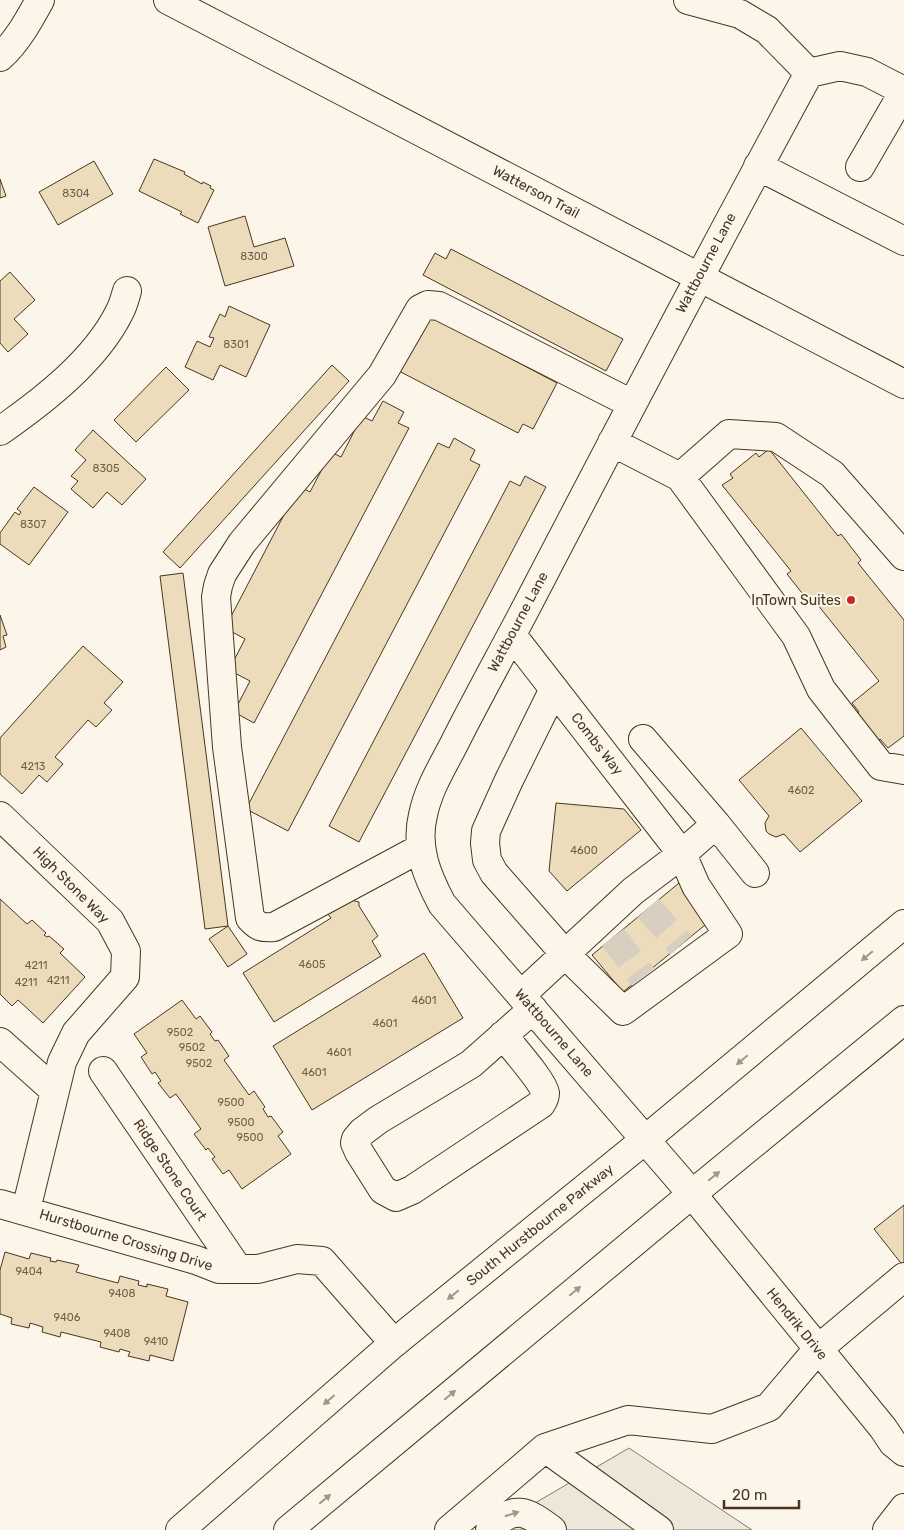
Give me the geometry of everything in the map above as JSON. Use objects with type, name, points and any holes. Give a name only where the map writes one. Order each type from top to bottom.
[{"type":"street","points":[[0,57],[7,51],[24,28],[40,0]]},
{"type":"street","name":"Watterson Trail","points":[[168,0],[904,384]]},
{"type":"street","points":[[688,0],[740,14],[767,30],[809,73],[840,66],[867,72],[904,91],[860,167]]},
{"type":"street","name":"Wattbourne Lane","points":[[692,1194],[442,904],[428,877],[421,848],[422,818],[428,796],[471,710],[698,277],[809,73]]},
{"type":"street","points":[[758,166],[904,241]]},
{"type":"street","points":[[0,431],[56,387],[79,366],[106,335],[120,312],[127,291]]},
{"type":"street","points":[[421,848],[274,927],[264,928],[257,926],[250,918],[227,747],[216,597],[222,574],[242,543],[382,375],[413,320],[420,310],[428,305],[439,306],[632,404]]},
{"type":"street","points":[[680,477],[729,434],[776,437],[832,474],[904,556]]},
{"type":"street","points":[[612,442],[680,477],[796,636],[821,689],[881,766],[904,770]]},
{"type":"street","name":"Combs Way","points":[[512,635],[682,854],[696,886],[728,934],[687,952],[647,983],[623,1011],[565,954]]},
{"type":"street","points":[[554,689],[486,831],[485,843],[487,860],[494,874],[565,954]]},
{"type":"street","points":[[643,739],[716,824],[755,873]]},
{"type":"street","name":"High Stone Way","points":[[0,816],[110,921],[126,951],[125,976],[76,1033],[62,1062],[26,1210]]},
{"type":"street","points":[[503,1035],[545,1092],[545,1097],[541,1104],[412,1190],[396,1197],[383,1190],[355,1143],[362,1132],[378,1120],[471,1064],[503,1035],[565,954],[608,929],[641,900],[682,854],[716,824]]},
{"type":"street","name":"South Hurstbourne Parkway","points":[[180,1530],[394,1343],[646,1139],[904,924]]},
{"type":"street","points":[[288,1530],[904,1020]]},
{"type":"street","points":[[0,1042],[55,1091]]},
{"type":"street","name":"Ridge Stone Court","points":[[102,1071],[238,1269]]},
{"type":"street","name":"Hendrik Drive","points":[[692,1194],[893,1443],[904,1452]]},
{"type":"street","name":"Hurstbourne Crossing Drive","points":[[0,1204],[196,1260],[219,1269],[258,1269],[297,1260],[322,1261],[394,1343]]},
{"type":"street","points":[[449,1530],[545,1448],[628,1420],[712,1429],[768,1406],[818,1349],[904,1277]]},
{"type":"street","points":[[545,1448],[659,1530]]},
{"type":"street","points":[[887,1530],[904,1508]]},
{"type":"street","points":[[490,1530],[506,1515],[520,1511],[545,1525]]},
{"type":"shaded area","points":[[629,1448],[752,1530],[489,1530]]},
{"type":"building","points":[[154,159],[185,172],[184,174],[202,184],[203,182],[211,186],[210,188],[214,190],[198,223],[180,214],[182,212],[139,191]]},
{"type":"building","points":[[94,161],[113,194],[58,225],[39,192]]},
{"type":"building","points":[[0,179],[6,196],[0,198]]},
{"type":"building","points":[[245,216],[254,247],[285,238],[294,266],[225,286],[208,227]]},
{"type":"building","points":[[451,249],[623,339],[606,371],[423,275],[435,253],[446,259]]},
{"type":"building","points":[[10,272],[35,300],[14,319],[28,334],[8,352],[0,343],[0,281]]},
{"type":"building","points":[[229,306],[270,325],[246,377],[220,365],[213,380],[185,367],[197,341],[210,347],[214,338],[209,337],[220,314],[225,317]]},
{"type":"building","points":[[426,314],[557,383],[533,429],[523,424],[518,433],[397,370]]},
{"type":"building","points":[[332,365],[349,381],[180,568],[163,552]]},
{"type":"building","points":[[166,367],[189,390],[136,442],[114,420]]},
{"type":"building","points":[[383,401],[404,412],[398,423],[409,428],[254,723],[234,712],[250,681],[229,670],[245,639],[225,628],[299,486],[310,492],[331,452],[341,457],[362,416],[372,421]]},
{"type":"building","points":[[93,430],[146,479],[122,505],[107,492],[93,508],[71,489],[78,481],[71,476],[86,460],[75,450]]},
{"type":"building","points":[[454,438],[475,450],[470,460],[480,465],[288,831],[246,809],[438,443],[449,448]]},
{"type":"building","name":"InTown Suites","points":[[769,449],[838,536],[841,534],[861,560],[858,563],[904,620],[904,736],[888,748],[880,739],[877,742],[855,715],[859,712],[852,703],[879,681],[813,599],[809,602],[787,574],[791,571],[722,485],[733,478],[730,474],[756,453],[759,457]]},
{"type":"building","points":[[525,476],[546,487],[359,842],[329,826],[510,481],[520,486]]},
{"type":"building","points":[[34,487],[68,512],[29,565],[0,544],[0,533],[15,512],[19,515],[21,512],[17,509]]},
{"type":"building","points":[[183,573],[228,926],[205,929],[160,576]]},
{"type":"building","points":[[0,615],[7,635],[3,636],[6,647],[0,650]]},
{"type":"building","points":[[83,646],[123,682],[104,703],[112,710],[96,727],[88,720],[55,757],[63,764],[47,782],[39,775],[22,794],[0,774],[0,738]]},
{"type":"building","points":[[801,728],[862,801],[800,852],[784,834],[776,837],[766,831],[765,823],[769,816],[739,780]]},
{"type":"building","points":[[556,803],[624,809],[641,830],[567,891],[549,871]]},
{"type":"building","points":[[679,883],[710,921],[623,992],[592,955]]},
{"type":"building","points":[[0,899],[27,924],[32,920],[46,933],[44,935],[49,936],[64,949],[60,953],[85,977],[43,1023],[18,1000],[12,1006],[0,994]]},
{"type":"building","points":[[347,899],[359,902],[359,906],[378,936],[372,941],[381,956],[274,1022],[243,973],[331,918],[327,913]]},
{"type":"building","points":[[228,926],[247,954],[228,967],[209,939]]},
{"type":"building","points":[[424,953],[463,1018],[312,1110],[273,1046]]},
{"type":"building","points":[[182,1000],[196,1019],[200,1016],[212,1032],[210,1034],[215,1041],[218,1040],[229,1056],[224,1060],[249,1095],[254,1091],[265,1107],[263,1109],[268,1117],[271,1116],[283,1132],[278,1136],[291,1154],[242,1189],[229,1170],[223,1174],[212,1159],[215,1157],[208,1148],[206,1150],[194,1134],[201,1129],[176,1094],[170,1098],[158,1083],[161,1081],[155,1072],[152,1074],[141,1057],[147,1053],[134,1034]]},
{"type":"building","points":[[904,1205],[904,1267],[874,1229]]},
{"type":"building","points":[[5,1252],[29,1259],[31,1253],[51,1258],[50,1261],[56,1262],[57,1260],[79,1265],[76,1272],[118,1283],[120,1276],[139,1281],[138,1285],[147,1287],[147,1284],[168,1289],[166,1296],[188,1302],[173,1361],[150,1355],[149,1361],[128,1356],[130,1352],[120,1349],[119,1352],[100,1347],[101,1342],[61,1332],[60,1337],[42,1332],[43,1327],[30,1323],[29,1328],[11,1324],[12,1318],[0,1314],[0,1270]]},
{"type":"tunnel","points":[[648,908],[681,945]]},
{"type":"tunnel","points":[[613,937],[643,977]]},
{"type":"place","name":"InTown Suites","points":[[851,600]]}]
